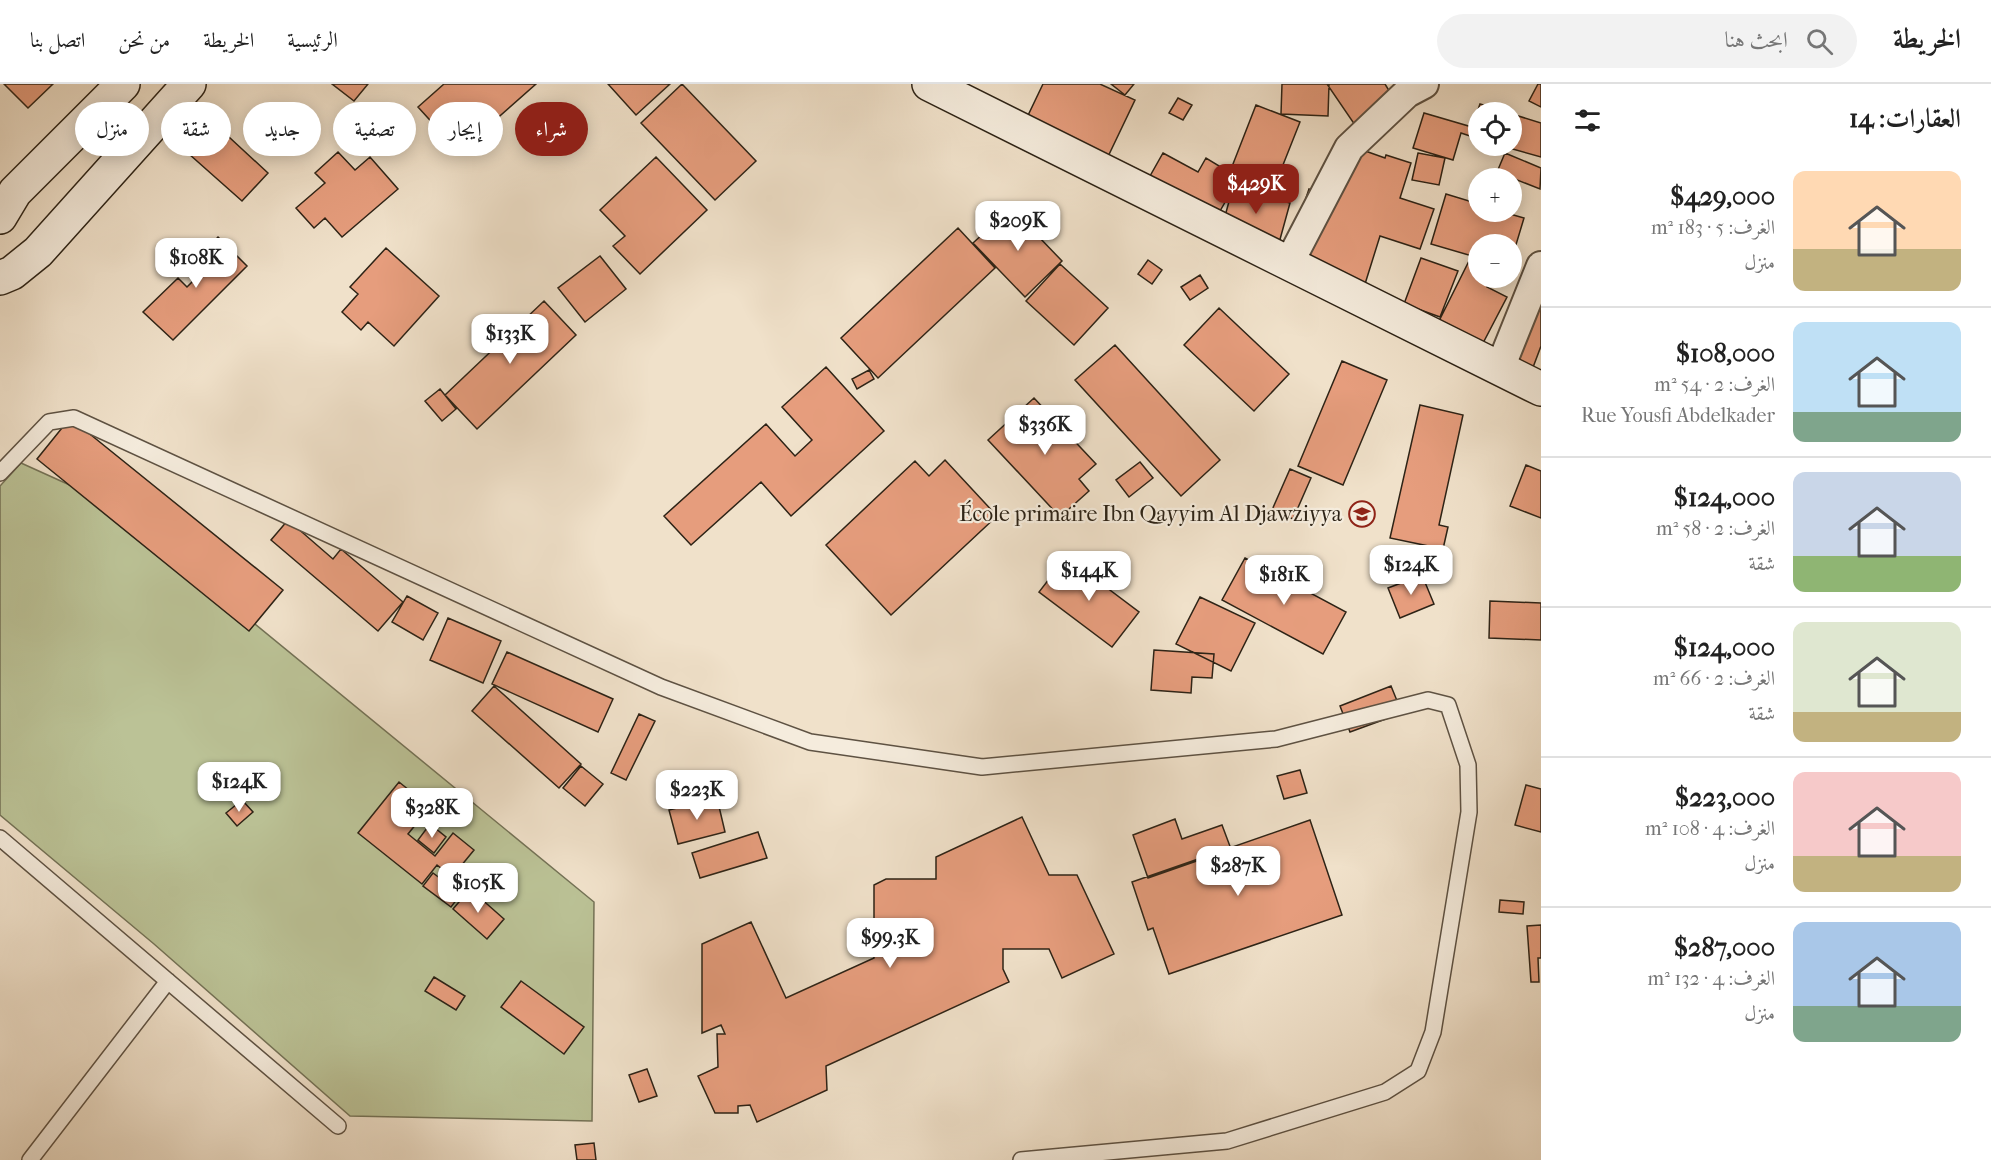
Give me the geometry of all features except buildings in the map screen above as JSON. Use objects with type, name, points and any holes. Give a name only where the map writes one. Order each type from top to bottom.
[{"type":"street","points":[[0,217],[15,192],[123,84]]},
{"type":"street","points":[[0,278],[12,273],[38,252],[189,84]]},
{"type":"street","points":[[929,84],[1541,388]]},
{"type":"street","points":[[1288,263],[1349,148],[1407,93],[1424,84]]},
{"type":"street","points":[[1500,368],[1541,266]]},
{"type":"lane","points":[[0,473],[49,422],[74,417],[662,687],[810,742],[982,767],[1276,740],[1428,700],[1448,705],[1468,765],[1468,812],[1433,1032],[1418,1071],[1385,1092],[1227,1141],[1021,1160]]},
{"type":"lane","points":[[0,838],[338,1126]]},
{"type":"lane","points":[[30,1160],[168,981]]},
{"type":"green space","points":[[21,463],[105,501],[594,902],[592,1121],[350,1116],[154,944],[0,815],[0,486]]},
{"type":"place","name":"École primaire Ibn Qayyim Al Djawziyya","points":[[1362,514]]}]
